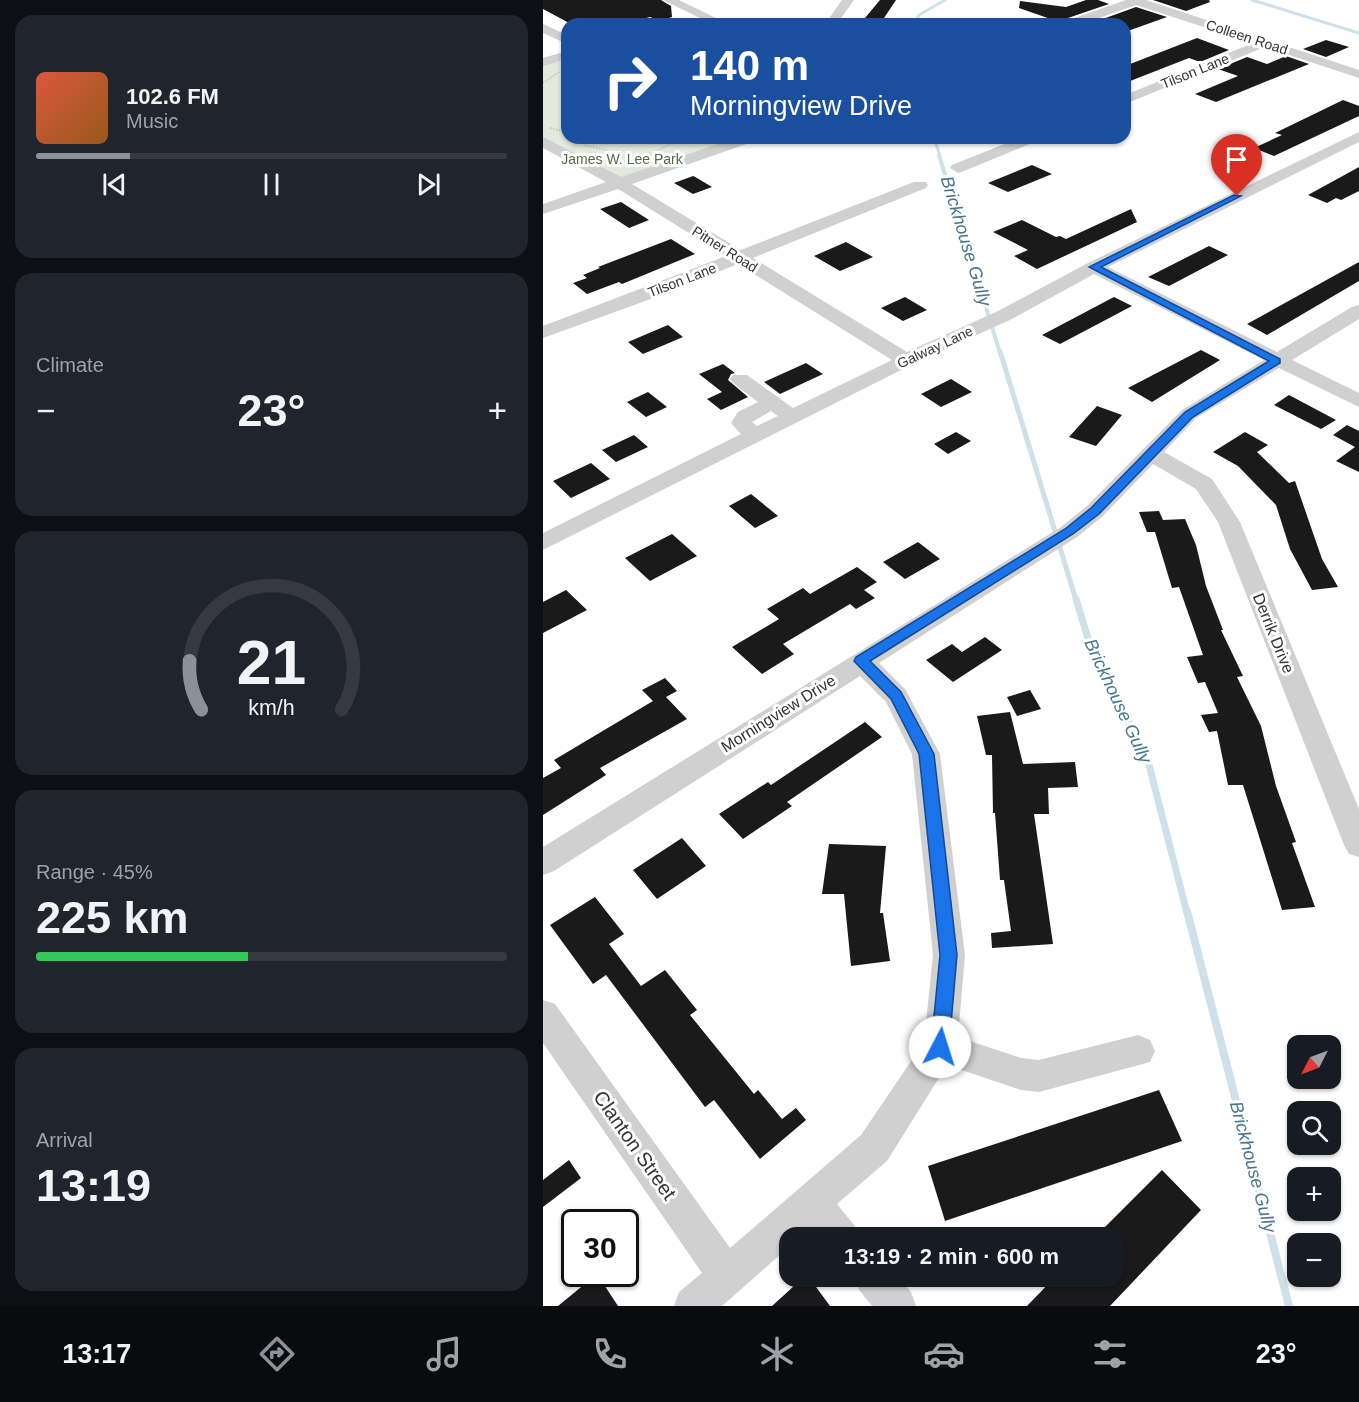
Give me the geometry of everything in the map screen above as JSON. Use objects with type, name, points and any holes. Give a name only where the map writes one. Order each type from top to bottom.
[{"type":"street","points":[[669,0],[710,18]]},
{"type":"street","points":[[835,18],[848,0]]},
{"type":"street","points":[[1086,18],[1136,0]]},
{"type":"street","name":"Colleen Road","points":[[1136,0],[1359,74]]},
{"type":"street","points":[[694,18],[704,15]]},
{"type":"street","points":[[543,28],[561,37]]},
{"type":"street","name":"Tilson Lane","points":[[1131,98],[1265,43]]},
{"type":"street","points":[[543,62],[561,57]]},
{"type":"street","name":"Pitner Road","points":[[545,134],[738,258],[906,360]]},
{"type":"street","name":"Galway Lane","points":[[543,542],[906,360],[1005,315],[1094,267],[1359,136]]},
{"type":"street","points":[[543,209],[733,144]]},
{"type":"street","points":[[958,168],[1017,144]]},
{"type":"street","name":"Tilson Lane","points":[[543,332],[738,258],[920,185]]},
{"type":"street","points":[[1094,267],[1359,401]]},
{"type":"street","name":"Morningview Drive","points":[[543,862],[1069,532],[1095,511],[1189,414],[1359,311]]},
{"type":"street","points":[[740,379],[792,417]]},
{"type":"street","points":[[755,436],[741,423],[745,416],[773,402]]},
{"type":"street","name":"Derrik Drive","points":[[1150,453],[1204,484],[1229,522],[1353,805],[1359,845]]},
{"type":"street","points":[[693,1306],[874,1148],[940,1047],[949,955],[926,754],[896,696],[861,661]]},
{"type":"street","name":"Clanton Street","points":[[543,1015],[727,1276]]},
{"type":"street","points":[[940,1047],[1021,1074],[1039,1076],[1138,1051]]},
{"type":"street","points":[[812,1202],[832,1227]]},
{"type":"street","points":[[882,1287],[897,1306]]},
{"type":"path","points":[[543,78],[551,79]]},
{"type":"path","points":[[545,134],[561,133]]},
{"type":"path","points":[[580,144],[606,150],[623,162],[636,162]]},
{"type":"path","points":[[647,158],[670,144]]},
{"type":"green space","name":"James W. Lee Park","points":[[561,57],[561,144],[733,144],[620,183],[543,142],[543,62]]},
{"type":"building","points":[[543,0],[661,0],[671,6],[672,17],[561,19],[543,9]]},
{"type":"building","points":[[880,0],[896,0],[884,18],[865,18]]},
{"type":"building","points":[[1086,0],[1098,0],[1109,4],[1068,18],[1048,18],[1019,8],[1020,1],[1066,7]]},
{"type":"building","points":[[1153,0],[1209,0],[1210,2],[1186,11]]},
{"type":"building","points":[[1136,7],[1167,17],[1131,30],[1131,18],[1106,18]]},
{"type":"building","points":[[1197,38],[1229,50],[1200,62],[1189,58],[1131,81],[1131,64]]},
{"type":"building","points":[[1326,40],[1349,47],[1326,57],[1303,49]]},
{"type":"building","points":[[1286,56],[1309,64],[1216,102],[1195,94],[1238,76],[1218,69],[1247,57],[1267,64]]},
{"type":"building","points":[[1343,100],[1359,106],[1359,116],[1274,156],[1254,148],[1282,135],[1275,133]]},
{"type":"building","points":[[1032,165],[1052,174],[1008,192],[988,183]]},
{"type":"building","points":[[1359,167],[1359,191],[1341,200],[1336,198],[1327,203],[1308,195]]},
{"type":"building","points":[[693,176],[712,187],[693,194],[674,183]]},
{"type":"building","points":[[621,202],[649,220],[629,228],[600,209]]},
{"type":"building","points":[[1131,209],[1137,222],[1037,269],[1014,256],[1028,250],[993,232],[1022,220],[1056,237],[1066,239]]},
{"type":"building","points":[[671,239],[695,254],[622,284],[619,282],[587,294],[573,283],[587,278],[583,275],[600,268],[598,267]]},
{"type":"building","points":[[846,242],[873,257],[840,271],[814,256]]},
{"type":"building","points":[[1209,246],[1228,255],[1169,286],[1148,277]]},
{"type":"building","points":[[1359,262],[1359,281],[1267,335],[1247,324]]},
{"type":"building","points":[[905,297],[927,310],[903,321],[881,308]]},
{"type":"building","points":[[1114,297],[1132,306],[1060,344],[1042,335]]},
{"type":"building","points":[[668,325],[683,337],[643,354],[628,342]]},
{"type":"building","points":[[1201,350],[1220,360],[1152,402],[1128,388]]},
{"type":"building","points":[[806,363],[823,374],[780,394],[764,382]]},
{"type":"building","points":[[723,364],[735,373],[731,374],[728,380],[748,397],[721,410],[707,399],[722,392],[699,374]]},
{"type":"building","points":[[951,379],[972,392],[941,407],[921,394]]},
{"type":"building","points":[[648,392],[667,407],[646,417],[627,402]]},
{"type":"building","points":[[1289,395],[1336,420],[1321,429],[1274,405]]},
{"type":"building","points":[[1097,406],[1122,415],[1096,446],[1069,437]]},
{"type":"building","points":[[1347,425],[1359,431],[1359,472],[1336,461],[1355,447],[1333,435]]},
{"type":"building","points":[[956,432],[971,441],[948,454],[934,444]]},
{"type":"building","points":[[1245,432],[1268,445],[1257,452],[1289,483],[1295,481],[1322,559],[1338,587],[1312,590],[1290,549],[1276,505],[1238,466],[1213,452]]},
{"type":"building","points":[[634,435],[648,447],[616,462],[602,450]]},
{"type":"building","points":[[591,463],[610,479],[571,498],[553,481]]},
{"type":"building","points":[[751,494],[778,516],[755,528],[729,506]]},
{"type":"building","points":[[1159,511],[1163,520],[1185,519],[1196,545],[1206,586],[1223,630],[1221,630],[1243,676],[1237,677],[1261,726],[1276,786],[1296,842],[1292,843],[1315,907],[1282,910],[1243,785],[1228,785],[1217,731],[1209,732],[1201,715],[1218,713],[1205,682],[1198,683],[1187,657],[1203,655],[1179,587],[1172,588],[1155,532],[1147,532],[1139,512]]},
{"type":"building","points":[[672,534],[697,556],[650,581],[625,558]]},
{"type":"building","points":[[918,542],[940,559],[905,579],[883,562]]},
{"type":"building","points":[[857,567],[877,582],[864,590],[875,598],[856,609],[850,604],[783,644],[794,654],[762,674],[732,647],[779,619],[767,609],[803,588],[810,594]]},
{"type":"building","points":[[566,590],[587,610],[543,633],[543,602]]},
{"type":"building","points":[[985,637],[1002,650],[953,682],[926,660],[952,644],[962,652]]},
{"type":"building","points":[[665,678],[677,691],[666,697],[687,719],[600,768],[606,775],[543,815],[543,778],[561,768],[554,760],[653,701],[642,690]]},
{"type":"building","points":[[1030,690],[1041,709],[1017,716],[1007,697]]},
{"type":"building","points":[[1010,712],[1023,764],[1075,762],[1078,787],[1048,788],[1049,814],[1034,814],[1053,944],[992,948],[991,933],[1011,931],[1004,880],[1000,880],[995,813],[993,813],[992,755],[986,755],[977,716]]},
{"type":"building","points":[[865,722],[882,737],[787,802],[792,806],[743,839],[719,814],[768,782],[771,785]]},
{"type":"building","points":[[682,838],[706,866],[657,899],[633,870]]},
{"type":"building","points":[[829,844],[886,846],[880,913],[883,913],[890,961],[851,966],[844,894],[822,894]]},
{"type":"building","points":[[595,897],[624,934],[609,944],[641,986],[665,970],[697,1010],[690,1015],[754,1094],[758,1090],[782,1119],[796,1108],[806,1120],[760,1159],[714,1100],[705,1107],[606,975],[593,984],[550,925]]},
{"type":"building","points":[[1159,1090],[1182,1141],[945,1221],[928,1166]]},
{"type":"building","points":[[569,1160],[581,1178],[543,1207],[543,1180]]},
{"type":"building","points":[[1162,1170],[1201,1210],[1110,1306],[1027,1306],[1045,1287],[1124,1287],[1124,1227],[1105,1227]]},
{"type":"building","points":[[581,1287],[606,1287],[618,1306],[558,1306]]},
{"type":"building","points":[[793,1287],[816,1287],[830,1306],[772,1306]]},
{"type":"waterway","name":"Brickhouse Gully","points":[[918,18],[945,0]]},
{"type":"waterway","points":[[1252,0],[1359,33]]},
{"type":"waterway","name":"Brickhouse Gully","points":[[936,144],[940,156]]},
{"type":"waterway","name":"Brickhouse Gully","points":[[939,155],[1000,353]]},
{"type":"waterway","name":"Brickhouse Gully","points":[[1000,351],[1076,600]]},
{"type":"waterway","name":"Brickhouse Gully","points":[[1076,599],[1089,642],[1148,761],[1187,913]]},
{"type":"waterway","name":"Brickhouse Gully","points":[[1187,911],[1289,1306]]},
{"type":"route","points":[[940,1047],[949,955],[926,754],[896,696],[861,661],[1069,532],[1095,511],[1189,414],[1277,361],[1094,267],[1237,196]]}]
